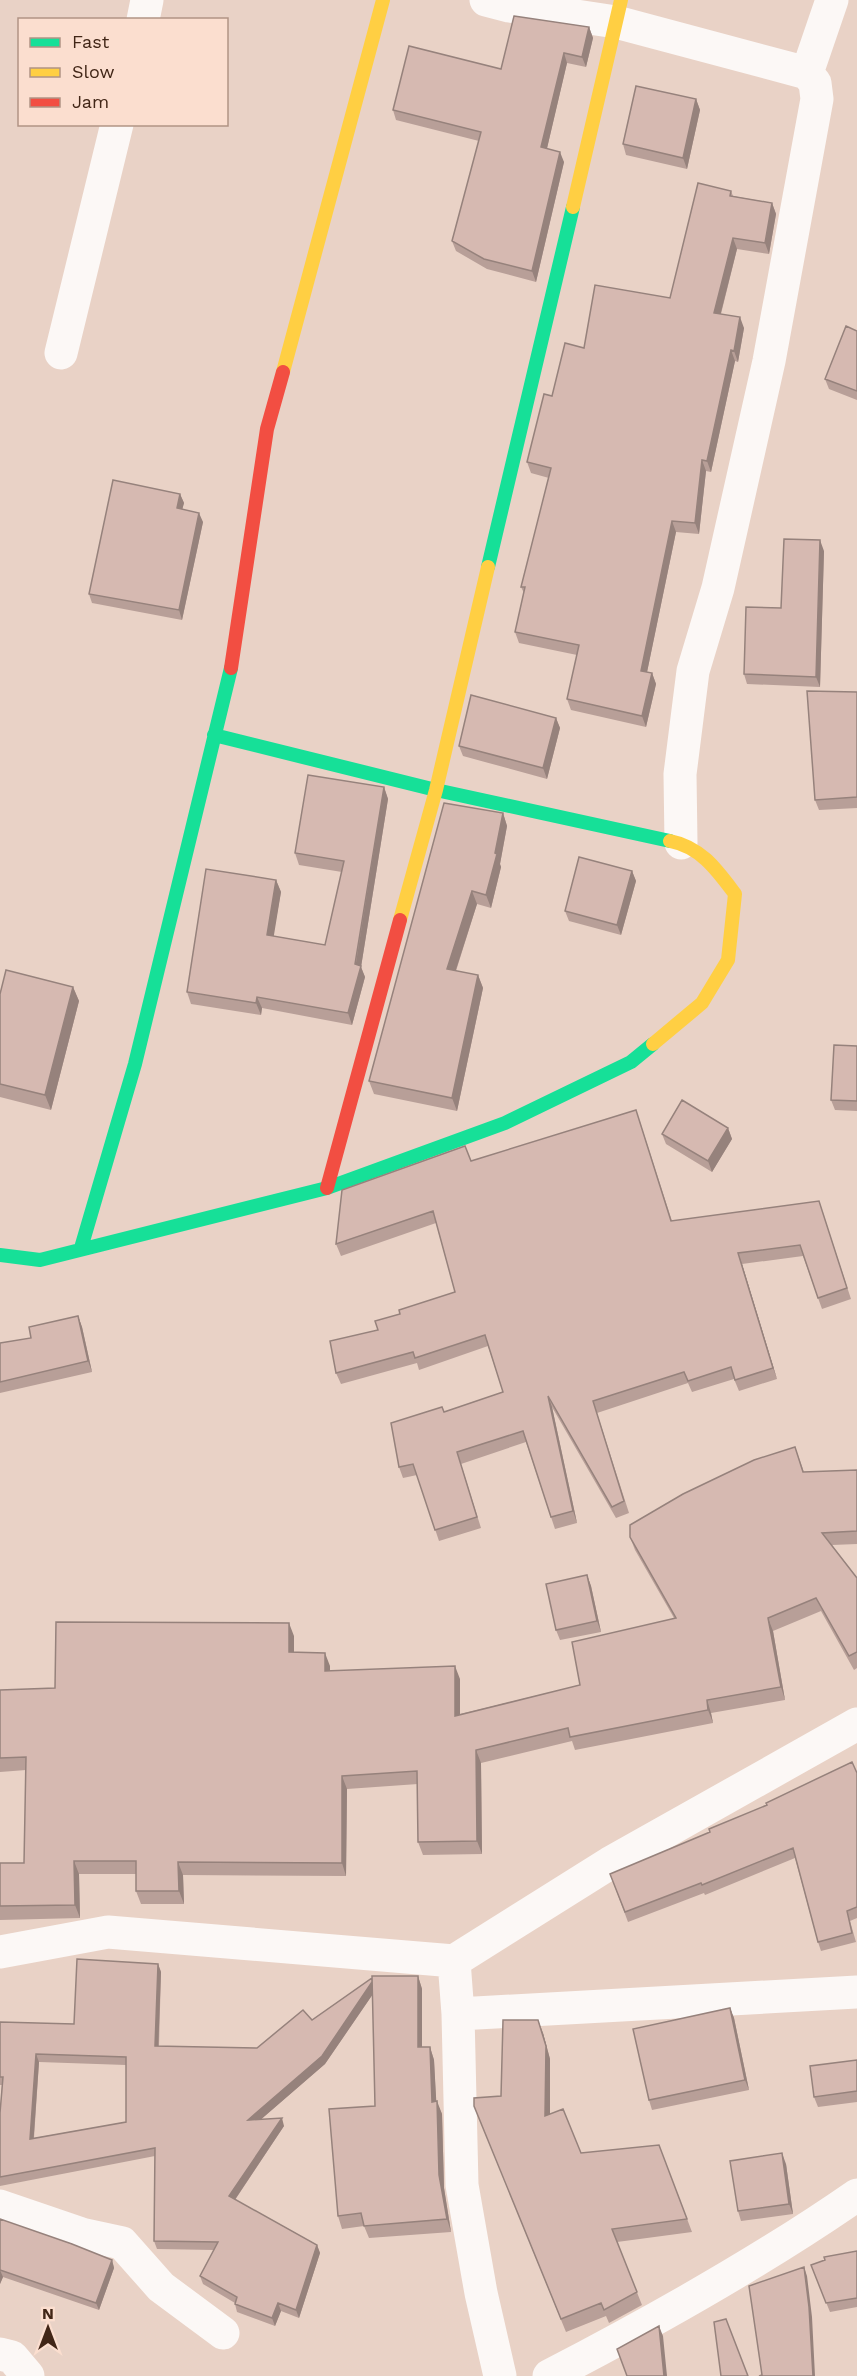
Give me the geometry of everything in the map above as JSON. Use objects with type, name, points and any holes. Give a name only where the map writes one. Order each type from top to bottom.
[{"type":"street","points":[[143,18],[147,0]]},
{"type":"street","points":[[81,1248],[135,1064],[213,735],[233,662],[267,429],[383,0]]},
{"type":"street","points":[[486,0],[509,6],[619,11],[807,73],[815,83],[817,99],[769,361],[718,588],[693,671],[680,774],[681,843]]},
{"type":"street","points":[[807,73],[832,0]]},
{"type":"street","points":[[327,1188],[436,790],[619,11]]},
{"type":"street","points":[[61,353],[117,126]]},
{"type":"street","points":[[0,1255],[40,1260],[327,1188],[505,1123],[631,1062],[702,1003],[728,960],[735,894],[712,863],[681,843],[436,790],[213,735]]},
{"type":"street","points":[[0,1952],[108,1932],[454,1961],[610,1863],[857,1724]]},
{"type":"street","points":[[454,1961],[458,2014],[462,2185],[500,2376]]},
{"type":"street","points":[[458,2014],[857,1992]]},
{"type":"street","points":[[549,2376],[645,2326],[800,2235],[857,2195]]},
{"type":"street","points":[[0,2206],[85,2235],[122,2243],[161,2287],[224,2333]]},
{"type":"street","points":[[0,2354],[12,2357],[28,2376]]},
{"type":"building","points":[[514,16],[589,27],[582,57],[564,53],[541,147],[560,152],[532,271],[484,259],[452,241],[481,132],[393,110],[409,46],[501,69]]},
{"type":"building","points":[[636,86],[696,99],[683,158],[623,144]]},
{"type":"building","points":[[698,183],[731,191],[730,196],[772,203],[765,243],[733,238],[714,313],[740,317],[734,351],[731,350],[707,461],[702,460],[695,523],[672,521],[641,671],[652,673],[642,716],[567,699],[579,645],[515,632],[525,587],[521,587],[551,468],[527,462],[544,394],[552,396],[565,343],[584,348],[595,285],[670,298]]},
{"type":"building","points":[[846,326],[857,331],[857,391],[825,379]]},
{"type":"building","points":[[113,480],[180,494],[177,508],[199,513],[179,610],[89,594]]},
{"type":"building","points":[[784,539],[820,540],[816,677],[744,674],[746,607],[781,608]]},
{"type":"building","points":[[807,691],[857,692],[857,797],[815,800]]},
{"type":"building","points":[[471,695],[556,718],[543,768],[459,746]]},
{"type":"building","points":[[308,775],[384,787],[355,964],[361,966],[348,1013],[257,997],[256,1003],[187,992],[206,869],[276,880],[267,935],[325,945],[344,861],[295,853]]},
{"type":"building","points":[[444,803],[503,813],[495,853],[497,854],[486,895],[472,891],[447,969],[478,975],[452,1098],[369,1081]]},
{"type":"building","points":[[579,857],[632,871],[617,925],[565,911]]},
{"type":"building","points":[[6,970],[73,987],[45,1095],[0,1084],[0,994]]},
{"type":"building","points":[[834,1045],[857,1046],[857,1101],[831,1100]]},
{"type":"building","points":[[682,1100],[728,1128],[708,1161],[662,1134]]},
{"type":"building","points":[[636,1110],[671,1221],[819,1201],[847,1288],[818,1298],[800,1245],[738,1253],[773,1368],[735,1380],[731,1367],[688,1381],[684,1372],[593,1401],[624,1501],[612,1507],[548,1396],[573,1511],[551,1517],[523,1431],[457,1452],[477,1517],[435,1530],[413,1464],[399,1467],[391,1423],[442,1407],[444,1412],[503,1392],[485,1335],[415,1358],[413,1352],[336,1373],[330,1341],[378,1330],[375,1321],[400,1314],[399,1310],[455,1292],[433,1211],[336,1244],[342,1190],[465,1146],[471,1161]]},
{"type":"building","points":[[78,1316],[88,1361],[0,1382],[0,1343],[31,1338],[29,1327]]},
{"type":"building","points":[[795,1447],[803,1472],[857,1470],[857,1531],[822,1533],[857,1578],[857,1652],[849,1656],[816,1598],[768,1618],[781,1687],[707,1700],[708,1710],[570,1737],[568,1728],[476,1750],[477,1841],[418,1842],[417,1771],[342,1776],[342,1863],[178,1862],[179,1891],[136,1891],[136,1861],[74,1861],[75,1905],[0,1906],[0,1863],[24,1863],[26,1757],[0,1758],[0,1690],[55,1688],[56,1622],[289,1623],[289,1652],[325,1653],[325,1671],[455,1666],[455,1716],[580,1685],[572,1642],[676,1618],[630,1537],[630,1525],[683,1494],[754,1460]]},
{"type":"building","points":[[587,1575],[597,1621],[556,1630],[546,1584]]},
{"type":"building","points":[[852,1762],[857,1773],[857,1907],[847,1911],[852,1933],[818,1942],[793,1848],[702,1885],[701,1883],[625,1912],[610,1874],[710,1832],[709,1829],[767,1805],[766,1803]]},
{"type":"building","points":[[77,1959],[158,1964],[155,2046],[257,2048],[303,2010],[312,2020],[372,1978],[372,1982],[322,2056],[248,2120],[282,2118],[229,2196],[317,2245],[296,2310],[278,2303],[272,2318],[235,2304],[237,2297],[200,2276],[218,2242],[154,2241],[155,2148],[0,2177],[0,2113],[3,2077],[0,2077],[0,2022],[74,2024]],"holes":[[[36,2054],[126,2057],[126,2122],[30,2139]]]},
{"type":"building","points":[[372,1976],[418,1976],[418,2047],[430,2047],[432,2102],[437,2101],[439,2175],[447,2219],[364,2226],[361,2213],[338,2216],[329,2109],[375,2106]]},
{"type":"building","points":[[730,2008],[745,2080],[649,2100],[633,2029]]},
{"type":"building","points":[[503,2020],[538,2020],[546,2046],[545,2116],[563,2109],[581,2153],[659,2145],[687,2219],[612,2229],[637,2292],[604,2310],[601,2303],[561,2319],[474,2106],[474,2098],[501,2096]]},
{"type":"building","points":[[857,2060],[857,2091],[814,2097],[810,2066]]},
{"type":"building","points":[[782,2153],[789,2204],[738,2211],[730,2161]]},
{"type":"building","points":[[0,2219],[112,2260],[96,2303],[0,2270]]},
{"type":"building","points":[[857,2251],[857,2298],[826,2303],[811,2265],[825,2260],[824,2257]]},
{"type":"building","points":[[804,2267],[813,2376],[759,2376],[762,2375],[749,2286]]},
{"type":"building","points":[[726,2319],[748,2376],[721,2376],[714,2322]]},
{"type":"building","points":[[659,2326],[664,2376],[627,2376],[617,2349]]},
{"type":"traffic: fast","points":[[488,567],[573,207]]},
{"type":"traffic: fast","points":[[81,1248],[135,1064],[231,668]]},
{"type":"traffic: fast","points":[[214,735],[436,790],[670,841]]},
{"type":"traffic: fast","points":[[0,1255],[40,1260],[327,1188],[505,1123],[631,1062],[653,1044]]},
{"type":"traffic: slow","points":[[283,372],[383,0]]},
{"type":"traffic: slow","points":[[573,207],[621,0]]},
{"type":"traffic: slow","points":[[400,920],[436,790],[488,567]]},
{"type":"traffic: slow","points":[[653,1044],[702,1003],[728,960],[735,894],[715,868],[699,854],[691,848],[670,841]]},
{"type":"traffic: jam","points":[[231,668],[267,429],[283,372]]},
{"type":"traffic: jam","points":[[327,1188],[400,920]]}]
